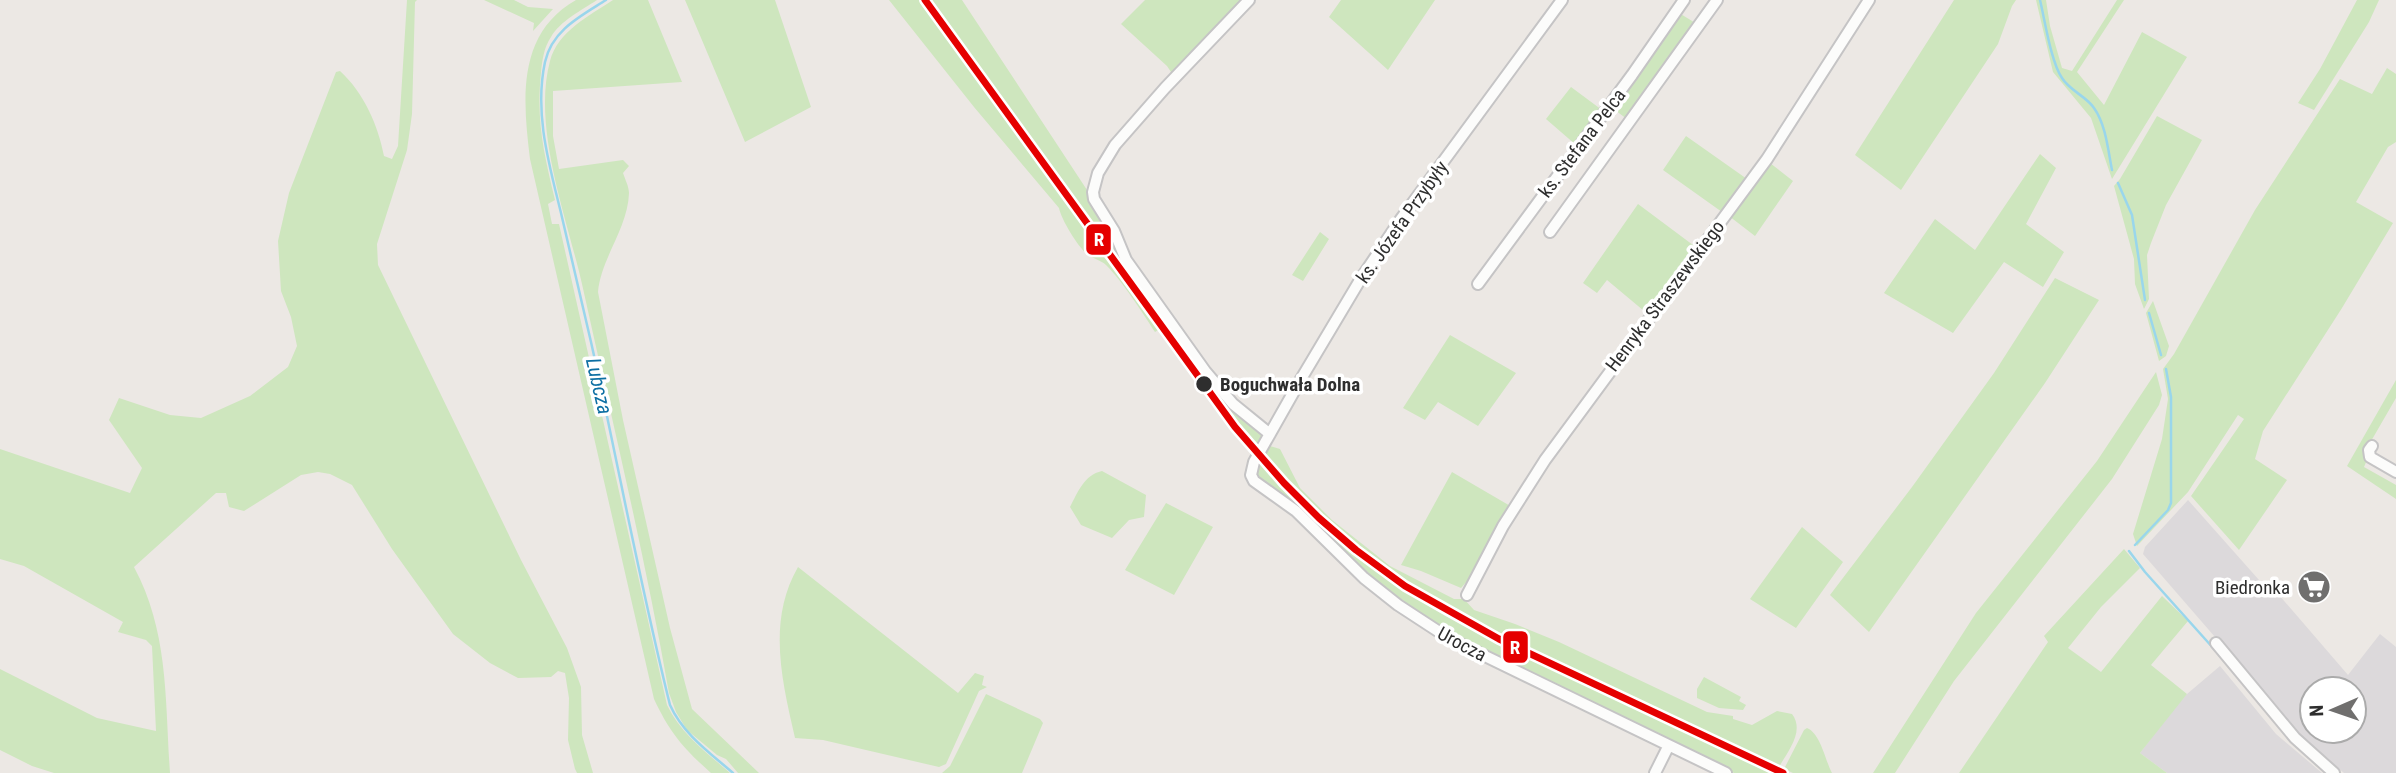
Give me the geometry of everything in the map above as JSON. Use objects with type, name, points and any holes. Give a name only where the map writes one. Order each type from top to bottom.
[{"type":"street","points":[[1249,0],[1115,145],[1098,173],[1093,192],[1094,199],[1114,231],[1126,260],[1205,371],[1240,411],[1270,435]]},
{"type":"street","name":"ks. Józefa Przybyły","points":[[1258,456],[1301,379],[1401,219],[1562,0]]},
{"type":"street","name":"ks. Stefana Pelca","points":[[1478,284],[1684,0]]},
{"type":"street","name":"ks. Stefana Pelca","points":[[1550,232],[1717,0]]},
{"type":"street","name":"Henryka Straszewskiego","points":[[1466,595],[1503,526],[1545,460],[1767,159],[1869,0]]},
{"type":"street","points":[[2372,446],[2369,450],[2370,457],[2396,472]]},
{"type":"street","name":"Urocza","points":[[1258,456],[1251,469],[1254,481],[1296,511],[1364,578],[1398,605],[1450,639],[1726,773]]},
{"type":"street","points":[[2216,643],[2295,738],[2334,773]]},
{"type":"street","points":[[1655,773],[1668,747]]},
{"type":"shaded area","points":[[2188,500],[2275,598],[2279,595],[2348,675],[2298,675],[2298,733],[2143,554],[2145,547]]},
{"type":"shaded area","points":[[2380,634],[2396,647],[2396,773],[2344,773],[2312,745],[2368,745],[2368,675],[2348,675]]},
{"type":"shaded area","points":[[2220,666],[2276,734],[2322,773],[2167,773],[2140,753],[2187,694]]},
{"type":"green space","points":[[407,0],[417,0],[412,114],[407,150],[377,244],[378,265],[521,560],[567,648],[581,687],[582,735],[593,773],[577,773],[575,769],[568,740],[569,698],[565,673],[558,671],[551,677],[518,678],[490,663],[453,634],[392,549],[352,485],[330,474],[318,472],[301,475],[244,511],[229,507],[226,493],[216,493],[134,567],[154,616],[159,642],[166,693],[170,773],[54,773],[32,766],[0,750],[0,669],[97,718],[156,731],[152,646],[146,640],[118,632],[123,622],[24,566],[0,559],[0,449],[130,493],[142,468],[109,420],[119,398],[170,415],[201,418],[250,396],[288,367],[297,346],[291,317],[281,291],[278,241],[289,193],[336,72],[340,71],[349,80],[363,99],[374,121],[384,156],[392,159],[398,146]]},
{"type":"green space","points":[[484,0],[514,0],[528,7],[553,9],[533,31],[534,23]]},
{"type":"green space","points":[[576,0],[597,0],[555,31],[547,45],[542,64],[540,122],[555,200],[548,204],[552,224],[559,224],[667,705],[687,734],[730,773],[711,773],[693,756],[672,731],[654,699],[530,159],[526,92],[533,50],[543,31],[557,14]]},
{"type":"green space","points":[[613,0],[648,0],[682,82],[553,91],[553,136],[559,169],[623,160],[629,166],[623,173],[629,191],[628,206],[604,267],[598,292],[623,420],[670,628],[692,709],[759,773],[738,773],[726,759],[717,755],[687,730],[669,693],[628,488],[548,144],[546,87],[554,50],[567,33]]},
{"type":"green space","points":[[685,0],[775,0],[811,107],[745,142]]},
{"type":"green space","points":[[889,0],[921,0],[1160,329],[1155,332],[1126,288],[1106,265],[1083,250],[1066,226],[1059,208]]},
{"type":"green space","points":[[931,0],[962,0],[1087,190],[1087,196],[1105,220],[1116,247],[1247,421],[1265,437],[1257,449]]},
{"type":"green space","points":[[1145,0],[1243,0],[1173,75],[1167,66],[1121,24]]},
{"type":"green space","points":[[1341,0],[1435,0],[1388,70],[1329,17]]},
{"type":"green space","points":[[1954,0],[2016,0],[1998,44],[1901,190],[1855,155]]},
{"type":"green space","points":[[2036,0],[2046,0],[2062,68],[2072,71],[2117,0],[2124,0],[2077,72],[2104,105],[2142,32],[2187,57],[2112,179],[2091,118],[2053,72]]},
{"type":"green space","points":[[2357,0],[2379,0],[2369,22],[2314,110],[2298,103],[2320,69]]},
{"type":"green space","points":[[1679,13],[1697,24],[1627,119],[1612,108]]},
{"type":"green space","points":[[2387,68],[2396,74],[2396,142],[2388,147],[2356,202],[2393,223],[2263,431],[2255,459],[2287,480],[2239,550],[2191,496],[2244,419],[2238,415],[2188,492],[2137,546],[2133,534],[2162,439],[2168,399],[2163,369],[2255,210],[2340,79],[2372,94]]},
{"type":"green space","points":[[1571,87],[1602,110],[1576,145],[1546,119]]},
{"type":"green space","points":[[2157,116],[2202,140],[2166,205],[2151,243],[2147,255],[2149,299],[2144,309],[2135,284],[2134,259],[2114,186]]},
{"type":"green space","points":[[1686,136],[1747,179],[1722,212],[1663,170]]},
{"type":"green space","points":[[2040,154],[2056,168],[2026,224],[2064,252],[2043,287],[2004,262],[1953,333],[1884,293],[1935,219],[1975,250]]},
{"type":"green space","points":[[1770,163],[1793,181],[1755,236],[1729,216]]},
{"type":"green space","points":[[1638,204],[1697,248],[1650,316],[1607,280],[1597,293],[1583,283]]},
{"type":"green space","points":[[1320,232],[1329,239],[1303,281],[1292,275]]},
{"type":"green space","points":[[2055,278],[2099,300],[2045,383],[1869,632],[1830,595],[1994,373]]},
{"type":"green space","points":[[2153,301],[2169,346],[2166,356],[2159,361],[2146,313]]},
{"type":"green space","points":[[1450,335],[1516,373],[1478,426],[1438,402],[1425,420],[1403,408]]},
{"type":"green space","points":[[2156,372],[2162,395],[2159,405],[2112,479],[1954,681],[1895,773],[1873,773],[1976,613],[2097,461]]},
{"type":"green space","points":[[2396,380],[2396,398],[2363,455],[2367,460],[2364,467],[2396,485],[2396,499],[2347,466]]},
{"type":"green space","points":[[1270,446],[1280,449],[1300,488],[1332,520],[1390,566],[1454,599],[1464,599],[1474,610],[1559,642],[1707,712],[1733,716],[1733,719],[1752,725],[1777,711],[1792,714],[1796,721],[1796,734],[1779,767],[1529,649],[1463,616],[1400,578],[1363,551],[1311,504],[1263,454]]},
{"type":"green space","points":[[1259,462],[1296,500],[1355,553],[1437,611],[1494,641],[1773,773],[1734,773],[1456,639],[1393,598],[1257,479],[1254,473]]},
{"type":"green space","points":[[1102,471],[1146,495],[1144,517],[1129,520],[1112,538],[1081,525],[1070,507],[1086,480]]},
{"type":"green space","points":[[1452,472],[1512,507],[1461,588],[1401,565]]},
{"type":"green space","points":[[1166,503],[1213,527],[1174,595],[1125,570]]},
{"type":"green space","points":[[1802,527],[1843,562],[1796,628],[1750,599]]},
{"type":"green space","points":[[2124,549],[2140,568],[2101,607],[2068,648],[2101,672],[2162,596],[2188,621],[2151,665],[2187,694],[2140,753],[2167,773],[1959,773],[2048,642],[2044,636]]},
{"type":"green space","points":[[798,567],[958,693],[975,673],[984,676],[982,685],[987,687],[979,691],[946,764],[939,767],[823,740],[795,738],[782,673],[780,630],[788,588]]},
{"type":"green space","points":[[1704,677],[1741,697],[1739,701],[1746,705],[1743,710],[1719,708],[1697,698],[1697,689]]},
{"type":"green space","points":[[986,694],[1040,719],[1043,723],[1022,773],[942,773],[950,766]]},
{"type":"green space","points":[[1807,728],[1819,741],[1832,773],[1793,773],[1784,769]]},
{"type":"waterway","name":"Lubcza","points":[[606,0],[569,25],[554,41],[549,51],[542,81],[544,138],[670,705],[690,734],[733,773]]},
{"type":"waterway","points":[[2040,0],[2058,71],[2065,83],[2091,104],[2098,115],[2112,170]]},
{"type":"waterway","points":[[2118,183],[2132,215],[2145,300]]},
{"type":"waterway","points":[[2149,313],[2161,355]]},
{"type":"waterway","points":[[2135,545],[2168,510],[2171,503],[2171,397],[2166,369]]},
{"type":"waterway","points":[[2129,551],[2214,649]]},
{"type":"transit line","name":"R","points":[[925,0],[1235,427],[1319,518],[1356,550],[1405,586],[1499,639],[1783,773]]},
{"type":"place","name":"Boguchwała Dolna","points":[[1204,384]]},
{"type":"place","name":"Biedronka","points":[[2314,587]]}]
